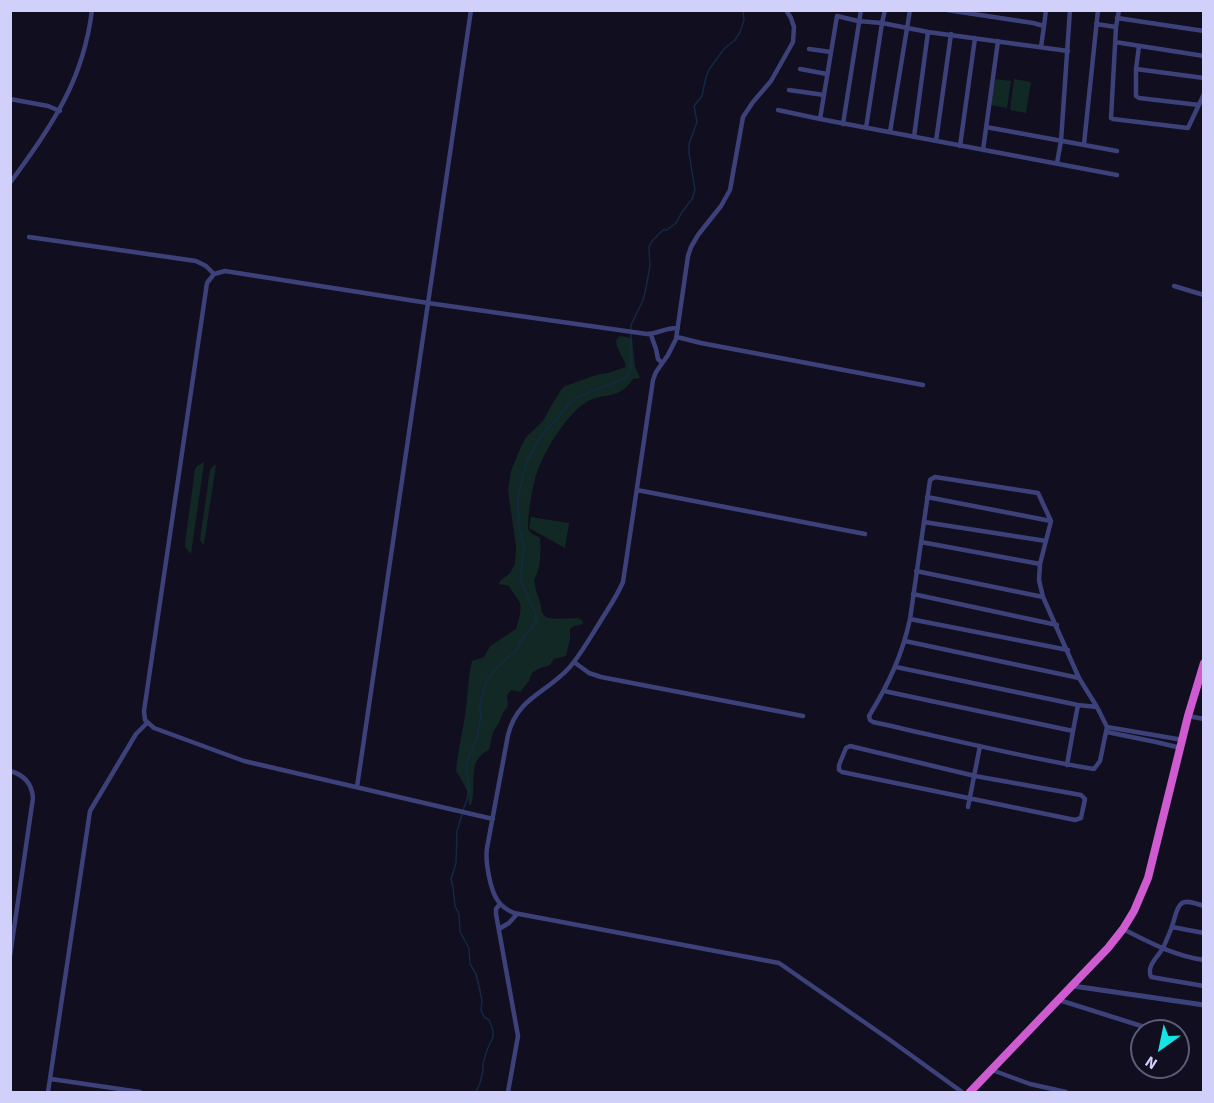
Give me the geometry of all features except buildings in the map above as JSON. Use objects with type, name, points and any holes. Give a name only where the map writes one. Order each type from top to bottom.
[{"type":"highway","points":[[970,1092],[1073,986],[1123,929],[1134,911],[1148,878],[1203,663]]},
{"type":"street","points":[[10,183],[41,141],[70,92],[86,43],[92,10]]},
{"type":"street","points":[[357,787],[471,10]]},
{"type":"street","points":[[786,10],[793,24],[793,42],[771,81],[744,115],[729,192],[721,207],[696,237],[690,249],[677,337],[653,381],[624,580],[608,610],[573,662],[558,678],[528,701],[515,716],[508,735],[486,860],[494,892],[500,904],[507,910],[518,914],[779,963],[962,1092]]},
{"type":"street","points":[[843,124],[861,10]]},
{"type":"street","points":[[866,128],[885,10]]},
{"type":"street","points":[[890,132],[910,10]]},
{"type":"street","points":[[947,10],[1044,26]]},
{"type":"street","points":[[1041,47],[1046,10]]},
{"type":"street","points":[[1057,164],[1062,141],[1070,10]]},
{"type":"street","points":[[1084,144],[1098,10]]},
{"type":"street","points":[[1119,10],[1110,115],[1113,119],[1188,128],[1203,94]]},
{"type":"street","points":[[820,119],[837,13],[858,21],[1068,51]]},
{"type":"street","points":[[1117,18],[1203,31]]},
{"type":"street","points":[[1096,24],[1116,27]]},
{"type":"street","points":[[914,137],[928,32]]},
{"type":"street","points":[[936,141],[951,34]]},
{"type":"street","points":[[960,146],[975,38]]},
{"type":"street","points":[[983,150],[998,41]]},
{"type":"street","points":[[1115,42],[1203,56]]},
{"type":"street","points":[[1139,46],[1136,96],[1199,105]]},
{"type":"street","points":[[809,49],[831,52]]},
{"type":"street","points":[[800,69],[827,74]]},
{"type":"street","points":[[1136,69],[1203,78]]},
{"type":"street","points":[[789,90],[824,95]]},
{"type":"street","points":[[10,99],[48,106],[60,111]]},
{"type":"street","points":[[778,110],[1117,175]]},
{"type":"street","points":[[986,127],[1117,151]]},
{"type":"street","points":[[29,237],[195,261],[206,266],[214,274]]},
{"type":"street","points":[[493,819],[244,761],[156,729],[144,718],[206,286],[214,274],[225,271],[639,333],[651,334],[678,328]]},
{"type":"street","points":[[1174,286],[1203,295]]},
{"type":"street","points":[[651,334],[658,359],[662,363]]},
{"type":"street","points":[[677,337],[923,385]]},
{"type":"street","points":[[935,477],[1038,493],[1051,521],[1040,564],[1039,580],[1043,597],[1079,678],[1097,707],[1107,730],[1098,766],[1094,769],[1067,765],[870,720],[869,716],[885,691],[896,667],[905,640],[930,480],[935,477]]},
{"type":"street","points":[[637,490],[865,534]]},
{"type":"street","points":[[927,497],[1051,521]]},
{"type":"street","points":[[924,522],[1046,541]]},
{"type":"street","points":[[921,542],[1040,564]]},
{"type":"street","points":[[916,571],[1043,597]]},
{"type":"street","points":[[913,594],[1057,625]]},
{"type":"street","points":[[910,619],[1068,650]]},
{"type":"street","points":[[905,640],[1079,678]]},
{"type":"street","points":[[573,662],[589,673],[601,677],[803,716]]},
{"type":"street","points":[[896,667],[1097,707]]},
{"type":"street","points":[[885,691],[1073,731]]},
{"type":"street","points":[[1067,765],[1078,705]]},
{"type":"street","points":[[1188,716],[1203,719]]},
{"type":"street","points":[[48,1092],[90,811],[136,734],[147,723]]},
{"type":"street","points":[[1107,730],[1182,744]]},
{"type":"street","points":[[1156,739],[1182,744]]},
{"type":"street","points":[[850,746],[975,776],[1081,795],[1085,799],[1081,818],[1075,820],[970,798],[842,772],[839,770],[839,765],[846,748],[850,746]]},
{"type":"street","points":[[968,807],[980,746]]},
{"type":"street","points":[[10,771],[26,780],[33,795],[10,956]]},
{"type":"street","points":[[1203,906],[1185,901],[1181,903],[1162,948],[1149,969],[1151,976],[1203,986]]},
{"type":"street","points":[[500,904],[496,911],[518,1036],[508,1092]]},
{"type":"street","points":[[499,929],[511,922],[518,914]]},
{"type":"street","points":[[1172,927],[1203,933]]},
{"type":"street","points":[[1123,929],[1162,948],[1203,960]]},
{"type":"street","points":[[1073,986],[1203,1005]]},
{"type":"street","points":[[1059,1000],[1130,1022]]},
{"type":"street","points":[[992,1070],[1030,1084],[1066,1092]]},
{"type":"street","points":[[51,1079],[140,1092]]},
{"type":"green space","points":[[995,79],[1011,81],[1007,108],[991,105]]},
{"type":"green space","points":[[1014,79],[1031,82],[1026,113],[1010,110]]},
{"type":"green space","points":[[620,336],[632,338],[635,367],[640,378],[633,379],[616,394],[592,399],[570,417],[555,437],[543,459],[535,479],[530,504],[528,529],[540,538],[539,565],[534,579],[542,612],[552,618],[578,618],[583,624],[570,629],[566,656],[554,659],[550,665],[532,673],[520,692],[511,690],[507,695],[507,708],[493,732],[489,750],[477,760],[473,797],[469,805],[467,791],[456,771],[472,661],[484,657],[490,646],[516,629],[520,612],[520,603],[509,586],[499,584],[515,564],[516,547],[508,490],[511,471],[526,437],[543,421],[565,386],[626,367],[616,344]]},
{"type":"green space","points":[[204,462],[191,554],[185,547],[185,543],[195,469]]},
{"type":"green space","points":[[216,465],[203,544],[200,540],[210,470]]},
{"type":"green space","points":[[531,517],[569,523],[565,548],[529,528]]},
{"type":"waterway","points":[[463,810],[469,790],[466,764],[477,738],[481,700],[487,680],[500,664],[517,650],[520,642],[536,622],[536,614],[521,581],[524,548],[519,529],[518,498],[528,458],[540,438],[570,403],[582,395],[624,379],[631,370],[631,325],[645,293],[650,266],[649,247],[663,230],[667,230],[676,223],[692,199],[695,190],[689,144],[697,122],[694,106],[702,96],[710,68],[740,32],[744,20],[743,10]]},
{"type":"waterway","points":[[462,815],[457,831],[456,863],[451,879],[455,906],[459,914],[460,932],[469,948],[470,964],[479,986],[481,1010],[493,1030],[493,1037],[487,1050],[476,1092]]}]
